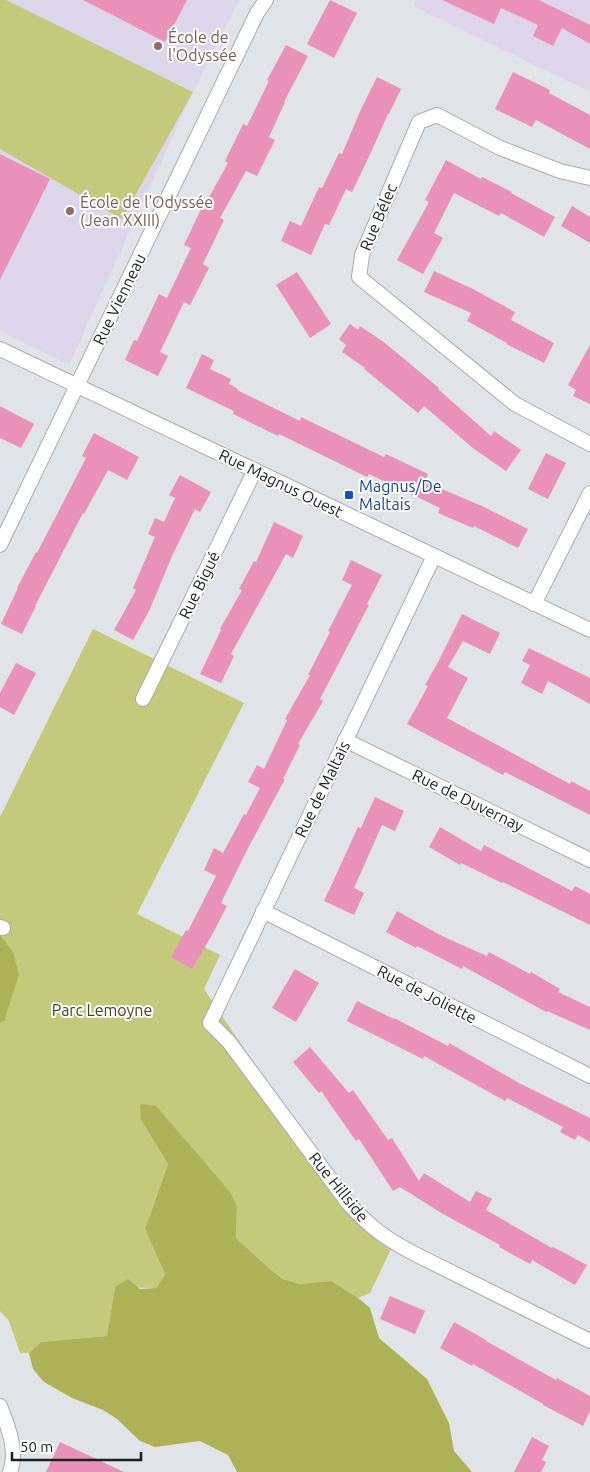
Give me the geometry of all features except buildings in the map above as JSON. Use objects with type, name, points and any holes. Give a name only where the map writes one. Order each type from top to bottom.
[{"type":"street","name":"Rue Vienneau","points":[[0,545],[253,22],[266,0]]},
{"type":"street","name":"Rue Bélec","points":[[590,178],[560,170],[500,148],[437,114],[419,122],[362,255],[359,277],[515,404],[590,444]]},
{"type":"street","name":"Rue Magnus Ouest","points":[[0,349],[590,630]]},
{"type":"street","name":"Rue Bigué","points":[[143,699],[255,470]]},
{"type":"street","points":[[534,604],[590,493]]},
{"type":"street","name":"Rue de Maltais","points":[[210,1023],[434,556]]},
{"type":"street","name":"Rue de Duvernay","points":[[345,740],[590,860]]},
{"type":"street","name":"Rue de Joliette","points":[[263,911],[590,1076]]},
{"type":"street","name":"Rue Hillside","points":[[210,1023],[229,1042],[348,1203],[364,1220],[394,1243],[414,1254],[590,1341]]},
{"type":"street","points":[[0,1406],[10,1432],[14,1463],[10,1472]]},
{"type":"shaded area","name":"École de l'Odyssée (Jean XXIII)","points":[[0,0],[239,0],[193,92],[69,365],[0,331]]},
{"type":"shaded area","points":[[416,0],[590,0],[590,92],[413,6]]},
{"type":"green space","points":[[0,0],[6,0],[193,92],[122,219],[0,149]]},
{"type":"green space","name":"Parc Lemoyne","points":[[93,629],[244,703],[137,914],[220,955],[204,989],[348,1203],[394,1243],[370,1293],[358,1298],[331,1281],[300,1284],[283,1279],[236,1238],[237,1207],[141,1120],[168,1164],[145,1229],[165,1274],[156,1288],[115,1287],[107,1336],[41,1342],[29,1353],[20,1353],[9,1321],[0,1311],[0,817]]},
{"type":"green space","points":[[0,935],[13,952],[19,975],[5,1018],[6,1020],[0,1023]]},
{"type":"green space","points":[[140,1104],[156,1106],[230,1192],[237,1207],[236,1238],[271,1270],[283,1279],[300,1284],[331,1281],[370,1308],[379,1338],[427,1379],[449,1423],[454,1451],[472,1472],[237,1472],[228,1455],[200,1441],[155,1447],[140,1441],[117,1419],[103,1410],[72,1398],[44,1382],[33,1369],[29,1353],[41,1342],[107,1336],[115,1287],[128,1279],[140,1289],[156,1288],[165,1274],[145,1229],[168,1164],[141,1120]]},
{"type":"place","name":"École de l'Odyssée","points":[[158,46]]},
{"type":"place","name":"École de l'Odyssée (Jean XXIII)","points":[[70,211]]},
{"type":"place","name":"Magnus/De Maltais","points":[[349,495]]}]
